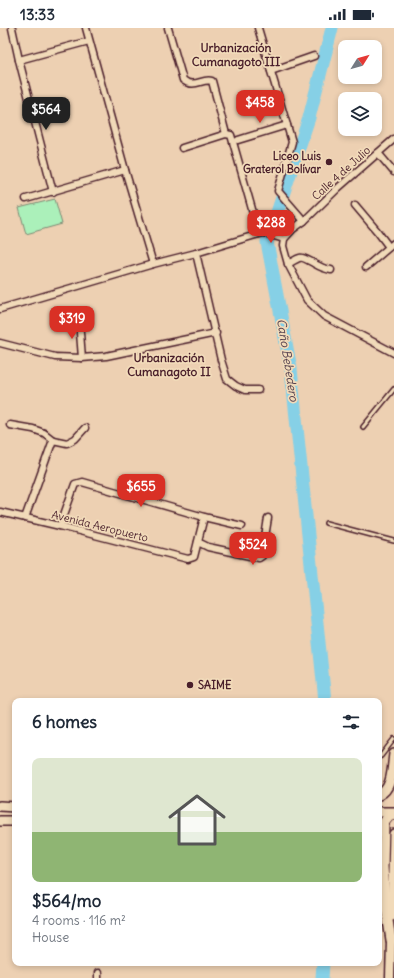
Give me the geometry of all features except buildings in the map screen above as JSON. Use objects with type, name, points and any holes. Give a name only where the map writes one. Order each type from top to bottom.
[{"type":"main road","points":[[382,794],[390,782],[394,754]]},
{"type":"main road","points":[[0,806],[12,807]]},
{"type":"main road","points":[[382,812],[394,813]]},
{"type":"main road","points":[[382,822],[394,813]]},
{"type":"main road","points":[[0,821],[12,821]]},
{"type":"main road","points":[[382,822],[394,822]]},
{"type":"main road","points":[[382,822],[385,901],[391,940]]},
{"type":"main road","points":[[390,978],[394,834]]},
{"type":"main road","points":[[382,870],[384,876]]},
{"type":"street","points":[[12,28],[53,192]]},
{"type":"street","points":[[86,28],[125,170],[153,264]]},
{"type":"street","points":[[169,28],[183,80],[189,84],[209,80],[214,84],[226,134]]},
{"type":"street","points":[[258,28],[292,142],[278,191],[304,221]]},
{"type":"street","points":[[19,60],[89,41]]},
{"type":"street","points":[[271,71],[314,56]]},
{"type":"street","points":[[238,140],[287,125]]},
{"type":"street","points":[[182,148],[226,134],[231,135],[261,233]]},
{"type":"street","name":"Calle 4 de Julio","points":[[284,238],[394,139]]},
{"type":"street","points":[[378,153],[394,172]]},
{"type":"street","points":[[26,199],[125,170]]},
{"type":"street","points":[[355,205],[377,231],[392,245],[366,267]]},
{"type":"street","points":[[0,309],[261,233],[284,238],[283,246],[288,264],[307,300],[324,316],[394,353]]},
{"type":"street","points":[[196,253],[216,333],[221,360],[227,379],[236,386],[245,390],[258,390]]},
{"type":"street","points":[[288,264],[297,258],[302,257],[319,267],[331,270]]},
{"type":"street","points":[[79,320],[82,358]]},
{"type":"street","points":[[0,343],[55,357],[82,358],[106,356],[216,333]]},
{"type":"street","points":[[10,425],[33,429],[44,433],[53,440],[68,443],[75,439],[85,428]]},
{"type":"street","points":[[25,518],[53,440]]},
{"type":"street","points":[[60,526],[75,484],[82,482],[204,517],[242,526]]},
{"type":"street","name":"Avenida Aeropuerto","points":[[0,512],[188,559],[194,557],[198,542]]},
{"type":"street","points":[[204,517],[198,542],[208,547],[260,558],[264,548],[268,518]]},
{"type":"lane","points":[[363,427],[394,389]]},
{"type":"lane","points":[[326,523],[394,541]]},
{"type":"lane","points":[[382,755],[394,739]]},
{"type":"green space","points":[[55,199],[62,224],[26,234],[19,208]]},
{"type":"waterway","name":"Caño Bebedero","points":[[325,698],[291,369],[267,242],[309,118],[332,28]]},
{"type":"waterway","name":"Caño Bebedero","points":[[322,978],[323,966]]},
{"type":"place","name":"Liceo Luis Graterol Bolívar","points":[[329,162]]},
{"type":"place","name":"SAIME","points":[[190,685]]},
{"type":"district","name":"Urbanización Cumanagoto III","points":[[236,54]]},
{"type":"district","name":"Urbanización Cumanagoto II","points":[[169,364]]}]
